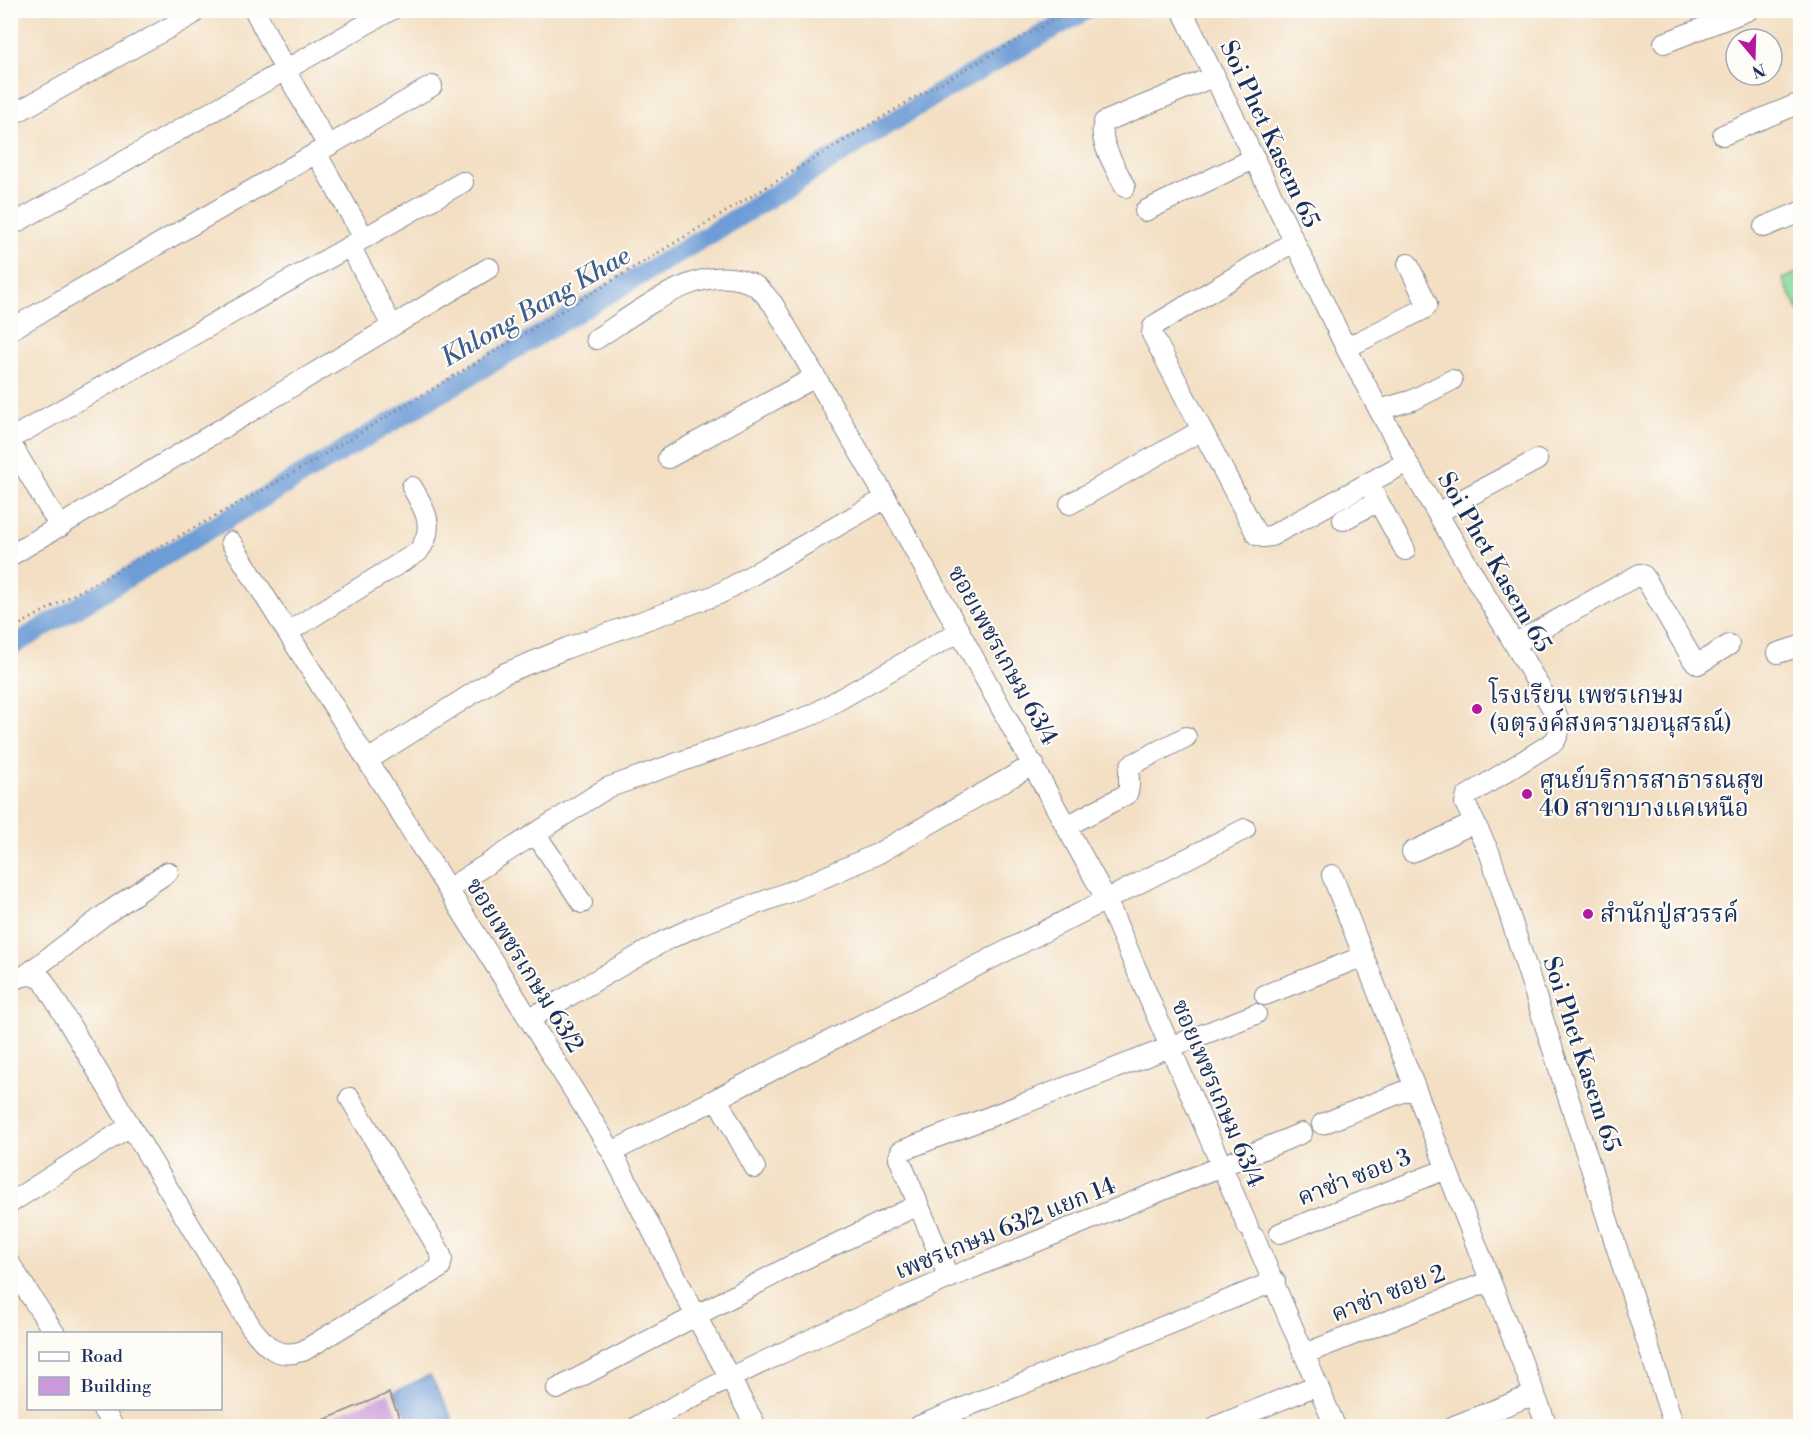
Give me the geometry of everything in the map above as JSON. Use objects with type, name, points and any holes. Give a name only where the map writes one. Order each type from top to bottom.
[{"type":"street","points":[[10,226],[285,70],[358,19],[391,10]]},
{"type":"street","name":"Soi Phet Kasem 65","points":[[1182,10],[1346,348],[1407,462],[1558,718],[1559,732],[1555,741],[1467,796],[1465,803],[1497,877],[1674,1426]]},
{"type":"street","points":[[1664,43],[1749,10]]},
{"type":"street","points":[[255,11],[322,150],[392,326]]},
{"type":"street","points":[[10,116],[192,15]]},
{"type":"street","points":[[1125,187],[1104,140],[1102,128],[1104,122],[1215,76]]},
{"type":"street","points":[[10,330],[432,86]]},
{"type":"street","points":[[1723,135],[1800,104]]},
{"type":"street","points":[[1145,211],[1255,158]]},
{"type":"street","points":[[60,527],[10,440],[463,182]]},
{"type":"street","points":[[1764,227],[1800,212]]},
{"type":"street","points":[[1293,242],[1153,327],[1152,334],[1257,535],[1271,536],[1407,462]]},
{"type":"street","points":[[1346,348],[1424,309],[1427,304],[1408,264]]},
{"type":"street","points":[[10,556],[489,268]]},
{"type":"street","name":"ซอยเพชรเกษม 63/4","points":[[596,339],[683,286],[705,279],[734,277],[758,288],[773,304],[960,630],[1106,899],[1251,1232],[1275,1281],[1335,1426]]},
{"type":"street","points":[[668,458],[815,377]]},
{"type":"street","points":[[1382,412],[1389,407],[1413,400],[1452,380]]},
{"type":"street","points":[[1070,504],[1202,430]]},
{"type":"street","points":[[1437,513],[1537,460]]},
{"type":"street","points":[[1368,483],[1405,550]]},
{"type":"street","points":[[288,632],[418,552],[424,544],[430,526],[426,512],[412,487]]},
{"type":"street","points":[[368,760],[503,674],[567,648],[719,594],[886,498]]},
{"type":"street","points":[[1343,520],[1378,501]]},
{"type":"street","name":"ซอยเพชรเกษม 63/2","points":[[231,542],[612,1152],[696,1316],[756,1426]]},
{"type":"street","points":[[1514,644],[1640,574],[1644,576],[1693,660],[1698,664],[1729,645]]},
{"type":"street","points":[[448,889],[607,788],[812,715],[960,630]]},
{"type":"street","points":[[1778,653],[1800,646]]},
{"type":"street","points":[[1067,826],[1127,794],[1131,787],[1128,772],[1131,765],[1186,737]]},
{"type":"street","points":[[529,1019],[664,941],[699,925],[800,888],[877,854],[1034,764]]},
{"type":"street","points":[[1412,852],[1474,823]]},
{"type":"street","points":[[612,1152],[1245,829]]},
{"type":"street","points":[[536,833],[582,903]]},
{"type":"street","points":[[18,978],[168,872]]},
{"type":"street","points":[[1332,875],[1547,1426]]},
{"type":"street","points":[[1264,995],[1364,956]]},
{"type":"street","points":[[18,978],[35,975],[43,980],[250,1327],[262,1342],[276,1352],[289,1355],[303,1351],[440,1268],[442,1259],[350,1098]]},
{"type":"street","points":[[949,1278],[899,1158],[901,1151],[1256,1014]]},
{"type":"street","points":[[1322,1124],[1415,1087]]},
{"type":"street","points":[[717,1099],[755,1168]]},
{"type":"street","points":[[10,1203],[130,1126]]},
{"type":"street","name":"เพชรเกษม 63/2 แยก 14","points":[[638,1426],[730,1376],[949,1278],[1302,1133]]},
{"type":"street","name":"คาซ่า ซอย 3","points":[[1280,1233],[1447,1169]]},
{"type":"street","points":[[557,1389],[798,1262],[918,1205]]},
{"type":"street","points":[[10,1264],[54,1332]]},
{"type":"street","points":[[919,1426],[1275,1281]]},
{"type":"street","name":"คาซ่า ซอย 2","points":[[1304,1354],[1490,1281]]},
{"type":"street","points":[[1217,1426],[1317,1385]]},
{"type":"street","points":[[1454,1426],[1534,1394]]},
{"type":"street","points":[[103,1410],[113,1426]]},
{"type":"path","points":[[10,630],[295,472],[916,97],[1071,10]]},
{"type":"green space","points":[[1800,272],[1800,313],[1782,279]]},
{"type":"water","points":[[430,1375],[456,1426],[414,1426],[394,1392]]},
{"type":"building","points":[[389,1393],[403,1426],[309,1426]]},
{"type":"waterway","name":"Khlong Bang Khae","points":[[10,647],[712,233],[944,90],[1086,10]]},
{"type":"place","name":"โรงเรียน เพชรเกษม (จตุรงค์สงครามอนุสรณ์)","points":[[1477,709]]},
{"type":"place","name":"ศูนย์บริการสาธารณสุข 40 สาขาบางแคเหนือ","points":[[1527,794]]},
{"type":"place","name":"สำนักปู่สวรรค์","points":[[1588,914]]}]
